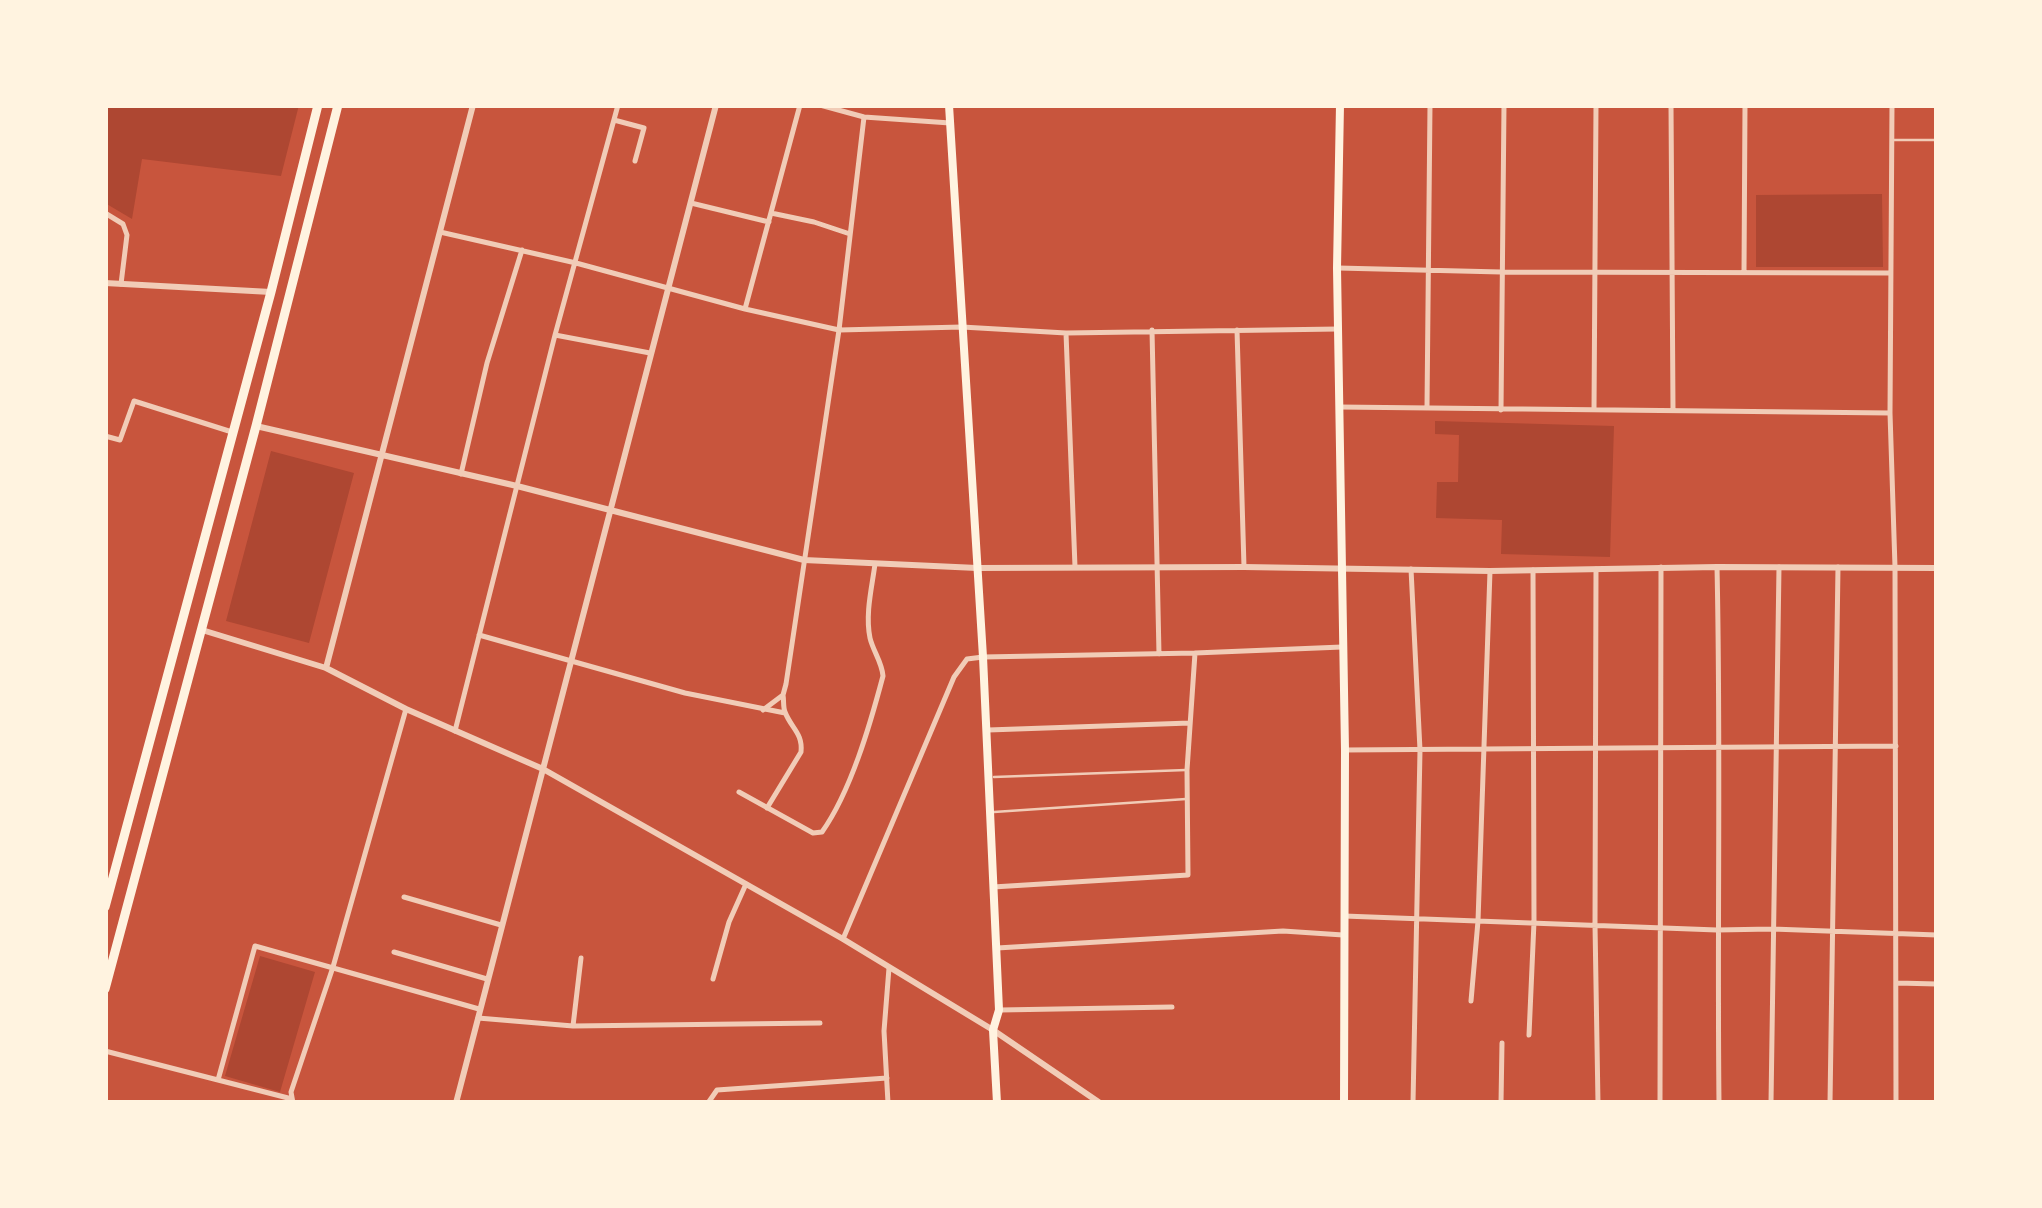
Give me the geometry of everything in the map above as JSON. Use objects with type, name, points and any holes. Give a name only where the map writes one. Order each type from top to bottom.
[{"type":"main road","points":[[105,908],[318,105]]},
{"type":"main road","points":[[105,989],[338,105]]},
{"type":"main road","points":[[949,105],[989,777],[999,1010],[993,1030],[998,1103]]},
{"type":"main road","points":[[1340,105],[1337,268],[1345,750],[1344,1103]]},
{"type":"main road","points":[[271,292],[290,296]]},
{"type":"street","points":[[326,668],[473,105]]},
{"type":"street","points":[[455,732],[555,335],[618,105]]},
{"type":"street","points":[[456,1103],[716,105]]},
{"type":"street","points":[[745,309],[800,105]]},
{"type":"street","points":[[820,105],[864,117],[950,123]]},
{"type":"street","points":[[1427,407],[1430,105]]},
{"type":"street","points":[[1501,410],[1504,105]]},
{"type":"street","points":[[1594,410],[1596,105]]},
{"type":"street","points":[[1671,105],[1674,410]]},
{"type":"street","points":[[1744,272],[1746,105]]},
{"type":"street","points":[[1892,105],[1890,413],[1895,567],[1896,1103]]},
{"type":"street","points":[[768,808],[801,752],[802,742],[785,712],[783,695],[839,330],[864,117]]},
{"type":"street","points":[[614,120],[644,128],[635,161]]},
{"type":"street","points":[[691,203],[768,222]]},
{"type":"street","points":[[771,212],[850,234]]},
{"type":"street","points":[[105,213],[122,224],[127,236],[121,284]]},
{"type":"street","points":[[440,232],[839,330],[962,327],[1066,333],[1338,329]]},
{"type":"street","points":[[462,474],[487,363],[522,250]]},
{"type":"street","points":[[1337,268],[1890,273]]},
{"type":"street","points":[[105,283],[271,292]]},
{"type":"street","points":[[1152,330],[1158,654]]},
{"type":"street","points":[[1237,330],[1244,567]]},
{"type":"street","points":[[1066,333],[1075,567]]},
{"type":"street","points":[[555,335],[650,353]]},
{"type":"street","points":[[105,436],[120,440],[134,401],[232,432]]},
{"type":"street","points":[[1339,406],[1890,413]]},
{"type":"street","points":[[256,426],[517,486],[804,560],[977,568],[1937,568]]},
{"type":"street","points":[[739,792],[818,834],[824,830],[843,795],[883,676],[869,629],[875,564]]},
{"type":"street","points":[[1660,1103],[1661,567]]},
{"type":"street","points":[[1718,567],[1719,1103]]},
{"type":"street","points":[[1771,1103],[1779,567]]},
{"type":"street","points":[[1830,1103],[1838,567]]},
{"type":"street","points":[[1411,569],[1420,750],[1413,1103]]},
{"type":"street","points":[[1529,1035],[1534,922],[1534,570]]},
{"type":"street","points":[[1596,570],[1598,1103]]},
{"type":"street","points":[[1470,1002],[1478,921],[1490,571]]},
{"type":"street","points":[[202,630],[326,668],[455,732],[542,769],[890,968],[993,1030],[1100,1103]]},
{"type":"street","points":[[479,635],[685,693],[785,712]]},
{"type":"street","points":[[843,940],[954,676],[967,660],[983,656],[1342,646]]},
{"type":"street","points":[[993,887],[1188,875],[1187,770],[1195,653]]},
{"type":"street","points":[[763,710],[783,695]]},
{"type":"street","points":[[105,1050],[292,1101],[291,1092],[333,968],[406,709]]},
{"type":"street","points":[[986,730],[1190,723]]},
{"type":"street","points":[[1345,750],[1896,746]]},
{"type":"street","points":[[712,979],[729,922],[746,884]]},
{"type":"street","points":[[404,897],[501,925]]},
{"type":"street","points":[[1344,916],[1937,935]]},
{"type":"street","points":[[997,948],[1283,930],[1344,935]]},
{"type":"street","points":[[218,1080],[256,946],[478,1014],[573,1026],[820,1023]]},
{"type":"street","points":[[394,952],[487,978]]},
{"type":"street","points":[[573,1026],[581,958]]},
{"type":"street","points":[[888,1103],[884,1032],[890,968]]},
{"type":"street","points":[[1898,983],[1937,984]]},
{"type":"street","points":[[999,1010],[1172,1007]]},
{"type":"street","points":[[1500,1103],[1502,1043]]},
{"type":"street","points":[[708,1103],[716,1090],[886,1078]]},
{"type":"lane","points":[[1891,140],[1937,140]]},
{"type":"lane","points":[[989,777],[1187,770]]},
{"type":"lane","points":[[990,812],[1188,799]]},
{"type":"shaded area","points":[[109,105],[299,105],[281,176],[142,159],[132,219],[105,203],[105,117]]},
{"type":"shaded area","points":[[1882,194],[1883,267],[1756,267],[1756,195]]},
{"type":"shaded area","points":[[1435,421],[1614,426],[1610,557],[1501,554],[1502,520],[1436,518],[1437,482],[1458,482],[1459,435],[1435,434]]},
{"type":"shaded area","points":[[271,451],[354,473],[309,643],[226,621]]},
{"type":"shaded area","points":[[260,956],[315,972],[280,1092],[225,1076]]}]
